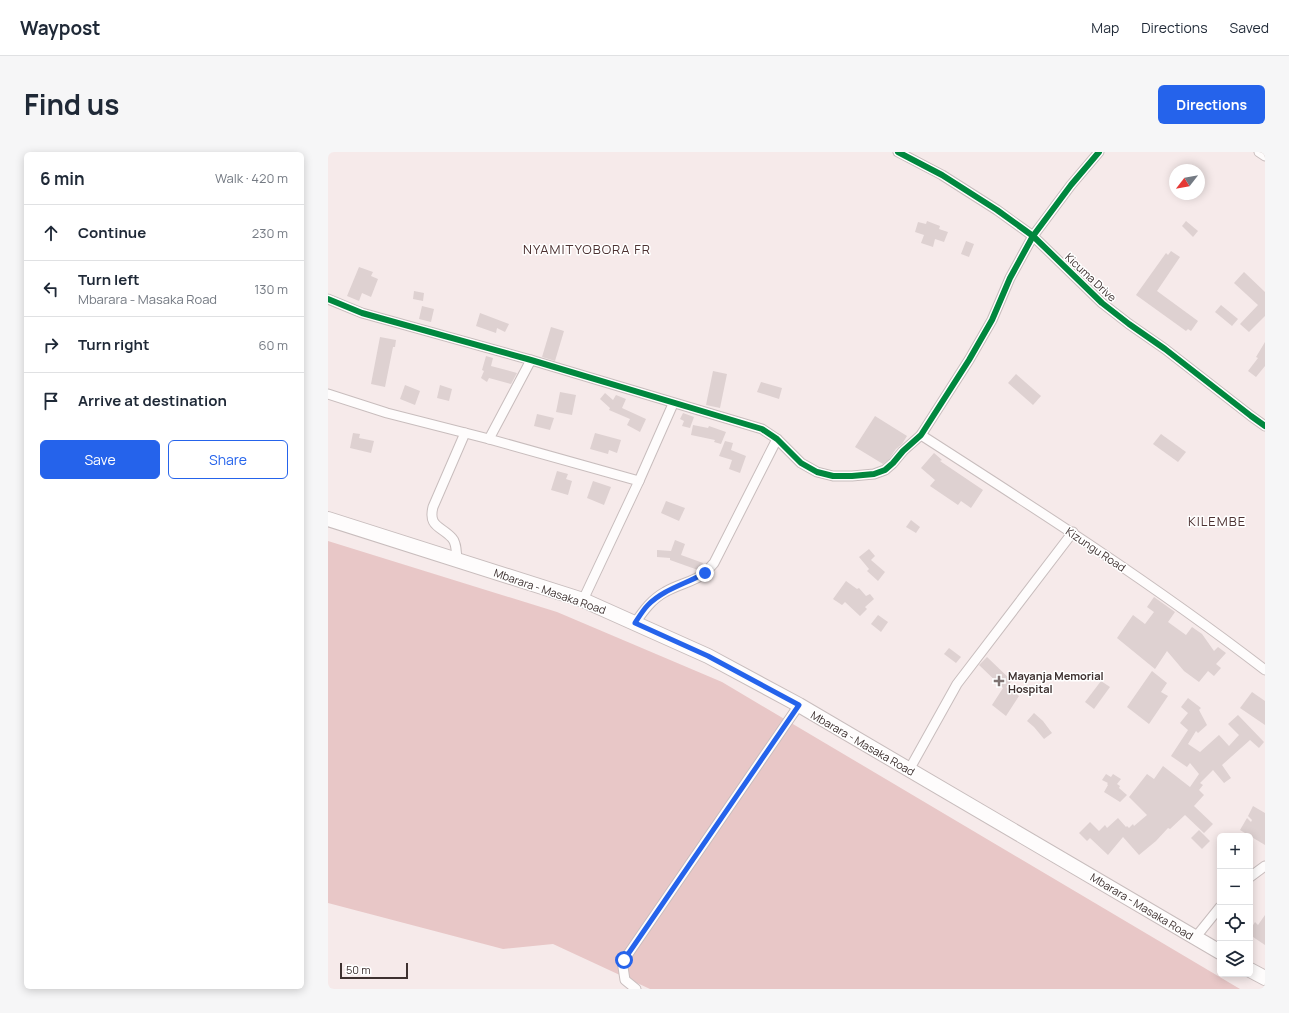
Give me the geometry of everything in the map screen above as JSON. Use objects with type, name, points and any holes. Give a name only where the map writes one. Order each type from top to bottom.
[{"type":"main road","name":"Mbarara - Masaka Road","points":[[328,519],[583,600],[708,656],[799,705],[1217,950]]},
{"type":"main road","points":[[1253,972],[1265,978]]},
{"type":"street","name":"Kicuma Drive","points":[[898,152],[942,175],[997,210],[1033,236],[1102,303],[1165,349],[1265,426]]},
{"type":"street","points":[[328,299],[362,313],[531,360],[673,404],[762,429],[777,440],[801,463],[817,472],[833,476],[874,474],[885,470],[921,435],[969,360],[992,320],[1010,278],[1033,236],[1098,152]]},
{"type":"street","points":[[1259,152],[1265,156]]},
{"type":"street","points":[[489,439],[531,360]]},
{"type":"street","points":[[328,394],[386,413],[489,439],[639,481]]},
{"type":"street","points":[[583,600],[639,481],[673,404]]},
{"type":"street","points":[[457,559],[452,538],[433,522],[431,515],[433,507],[465,433]]},
{"type":"street","name":"Kizungu Road","points":[[921,435],[1073,532],[1156,590],[1265,670]]},
{"type":"street","points":[[635,623],[646,606],[656,598],[666,591],[705,573],[714,563],[777,440]]},
{"type":"street","points":[[909,770],[957,684],[1073,532]]},
{"type":"street","points":[[636,989],[625,980],[622,967],[624,960],[799,705]]},
{"type":"street","points":[[1253,874],[1265,866]]},
{"type":"street","points":[[1195,938],[1217,911]]},
{"type":"shaded area","points":[[328,541],[557,612],[722,682],[1217,975],[1217,977],[1220,977],[1240,989],[650,989],[553,944],[503,949],[328,903]]},
{"type":"building","points":[[927,221],[940,226],[939,229],[948,232],[944,242],[935,239],[933,247],[921,243],[924,235],[915,232],[918,222],[926,224]]},
{"type":"building","points":[[1186,221],[1198,231],[1193,237],[1182,226]]},
{"type":"building","points":[[966,241],[974,244],[969,257],[961,254]]},
{"type":"building","points":[[1171,251],[1180,257],[1157,291],[1198,321],[1191,331],[1188,329],[1186,331],[1136,295],[1166,253],[1168,255]]},
{"type":"building","points":[[359,267],[373,272],[371,276],[378,279],[371,297],[362,293],[359,301],[347,296]]},
{"type":"building","points":[[1244,272],[1265,292],[1265,316],[1249,332],[1240,324],[1258,305],[1234,283]]},
{"type":"building","points":[[414,291],[424,293],[423,301],[413,299]]},
{"type":"building","points":[[1221,305],[1238,319],[1232,326],[1215,312]]},
{"type":"building","points":[[422,306],[434,309],[431,322],[419,319]]},
{"type":"building","points":[[480,313],[509,324],[505,332],[497,328],[496,333],[476,326]]},
{"type":"building","points":[[551,327],[564,331],[555,361],[542,357]]},
{"type":"building","points":[[380,337],[396,340],[395,347],[393,347],[385,387],[371,384]]},
{"type":"building","points":[[1265,342],[1265,366],[1256,377],[1248,371],[1258,358],[1256,357]]},
{"type":"building","points":[[486,356],[493,358],[491,366],[517,373],[511,384],[489,378],[487,382],[481,378],[484,371],[482,370]]},
{"type":"building","points":[[713,371],[727,374],[720,408],[706,405]]},
{"type":"building","points":[[1016,374],[1041,396],[1033,405],[1008,383]]},
{"type":"building","points":[[761,382],[782,388],[779,399],[757,392]]},
{"type":"building","points":[[405,385],[420,391],[415,405],[400,399]]},
{"type":"building","points":[[440,385],[452,389],[449,401],[437,398]]},
{"type":"building","points":[[560,392],[576,395],[572,415],[556,412]]},
{"type":"building","points":[[605,393],[613,400],[616,395],[626,399],[622,408],[646,419],[640,432],[627,425],[630,419],[609,410],[610,408],[600,399]]},
{"type":"building","points":[[683,413],[694,417],[690,428],[682,426],[684,421],[680,419]]},
{"type":"building","points":[[537,414],[554,418],[550,430],[534,426]]},
{"type":"building","points":[[875,416],[907,436],[902,444],[883,464],[855,447]]},
{"type":"building","points":[[693,425],[708,428],[709,426],[726,432],[721,444],[714,442],[715,440],[691,435]]},
{"type":"building","points":[[353,433],[360,434],[359,438],[374,441],[371,453],[350,448]]},
{"type":"building","points":[[595,433],[621,440],[617,453],[609,450],[608,454],[590,449]]},
{"type":"building","points":[[1161,434],[1186,452],[1178,462],[1153,444]]},
{"type":"building","points":[[725,441],[733,443],[731,450],[746,456],[740,473],[729,469],[732,460],[719,456]]},
{"type":"building","points":[[934,453],[942,460],[940,461],[983,490],[971,508],[961,501],[958,505],[930,486],[935,480],[921,468]]},
{"type":"building","points":[[557,471],[568,474],[566,479],[572,481],[568,495],[551,490]]},
{"type":"building","points":[[593,481],[611,487],[604,505],[587,498]]},
{"type":"building","points":[[666,501],[685,508],[679,521],[661,513]]},
{"type":"building","points":[[911,520],[920,527],[916,533],[906,527]]},
{"type":"building","points":[[675,540],[685,544],[681,555],[703,563],[701,568],[698,570],[670,560],[670,558],[657,557],[657,550],[671,551]]},
{"type":"building","points":[[869,549],[875,556],[871,560],[885,572],[878,581],[867,571],[869,569],[859,557]]},
{"type":"building","points":[[846,581],[857,589],[859,588],[866,596],[870,594],[874,599],[865,607],[867,609],[860,616],[845,602],[842,605],[833,599]]},
{"type":"building","points":[[1154,597],[1175,612],[1168,622],[1186,635],[1192,627],[1202,634],[1214,651],[1218,647],[1226,653],[1216,664],[1221,668],[1214,676],[1208,671],[1199,682],[1184,671],[1167,651],[1155,669],[1117,638],[1133,615],[1145,624],[1154,612],[1147,607]]},
{"type":"building","points":[[878,615],[888,622],[881,632],[871,624]]},
{"type":"building","points":[[949,648],[961,657],[956,663],[944,654]]},
{"type":"building","points":[[987,657],[1012,681],[1006,687],[1019,696],[1006,716],[992,705],[1003,688],[979,665]]},
{"type":"building","points":[[1152,671],[1167,683],[1161,692],[1168,696],[1149,724],[1127,707]]},
{"type":"building","points":[[1101,681],[1110,687],[1094,709],[1085,702]]},
{"type":"building","points":[[1252,692],[1265,701],[1265,725],[1240,708]]},
{"type":"building","points":[[1188,698],[1201,708],[1199,710],[1207,725],[1198,733],[1196,731],[1188,744],[1200,752],[1219,735],[1229,746],[1239,735],[1228,724],[1238,715],[1264,742],[1259,748],[1250,740],[1222,765],[1231,778],[1224,783],[1213,770],[1200,783],[1203,785],[1199,790],[1204,795],[1194,806],[1213,824],[1204,833],[1185,815],[1170,829],[1168,828],[1156,841],[1139,855],[1123,837],[1108,855],[1090,838],[1087,841],[1079,833],[1090,822],[1099,831],[1105,825],[1107,828],[1118,818],[1126,827],[1127,826],[1129,828],[1133,824],[1134,826],[1147,815],[1129,797],[1147,774],[1154,779],[1163,766],[1190,787],[1199,774],[1190,763],[1187,767],[1171,756],[1188,730],[1180,723],[1188,713],[1181,707]]},
{"type":"building","points":[[1034,713],[1043,721],[1052,733],[1044,739],[1027,721]]},
{"type":"building","points":[[1106,774],[1111,777],[1113,774],[1121,779],[1117,784],[1120,786],[1119,788],[1127,795],[1120,802],[1104,792],[1108,783],[1102,780]]},
{"type":"building","points":[[1253,806],[1265,813],[1265,845],[1253,838],[1253,833],[1245,833],[1240,830],[1247,818],[1251,822],[1252,820],[1248,816]]},
{"type":"building","points":[[1199,830],[1210,841],[1202,849],[1191,838]]},
{"type":"building","points":[[1265,915],[1265,945],[1253,937],[1253,925],[1255,922],[1258,925]]},
{"type":"cycle path","points":[[898,152],[942,175],[997,210],[1033,236],[1102,303],[1165,349],[1265,426]]},
{"type":"cycle path","points":[[328,299],[362,313],[531,360],[762,429],[777,439],[801,463],[817,472],[833,476],[874,474],[885,470],[921,435],[969,360],[992,320],[1010,278],[1033,236],[1071,185],[1099,152]]},
{"type":"place","name":"Mayanja Memorial Hospital","points":[[999,681]]},
{"type":"district","name":"NYAMITYOBORA FR","points":[[587,249]]},
{"type":"district","name":"KILEMBE","points":[[1217,521]]},
{"type":"route","points":[[624,960],[799,705],[708,656],[635,623],[646,606],[656,598],[666,591],[705,573]]}]
